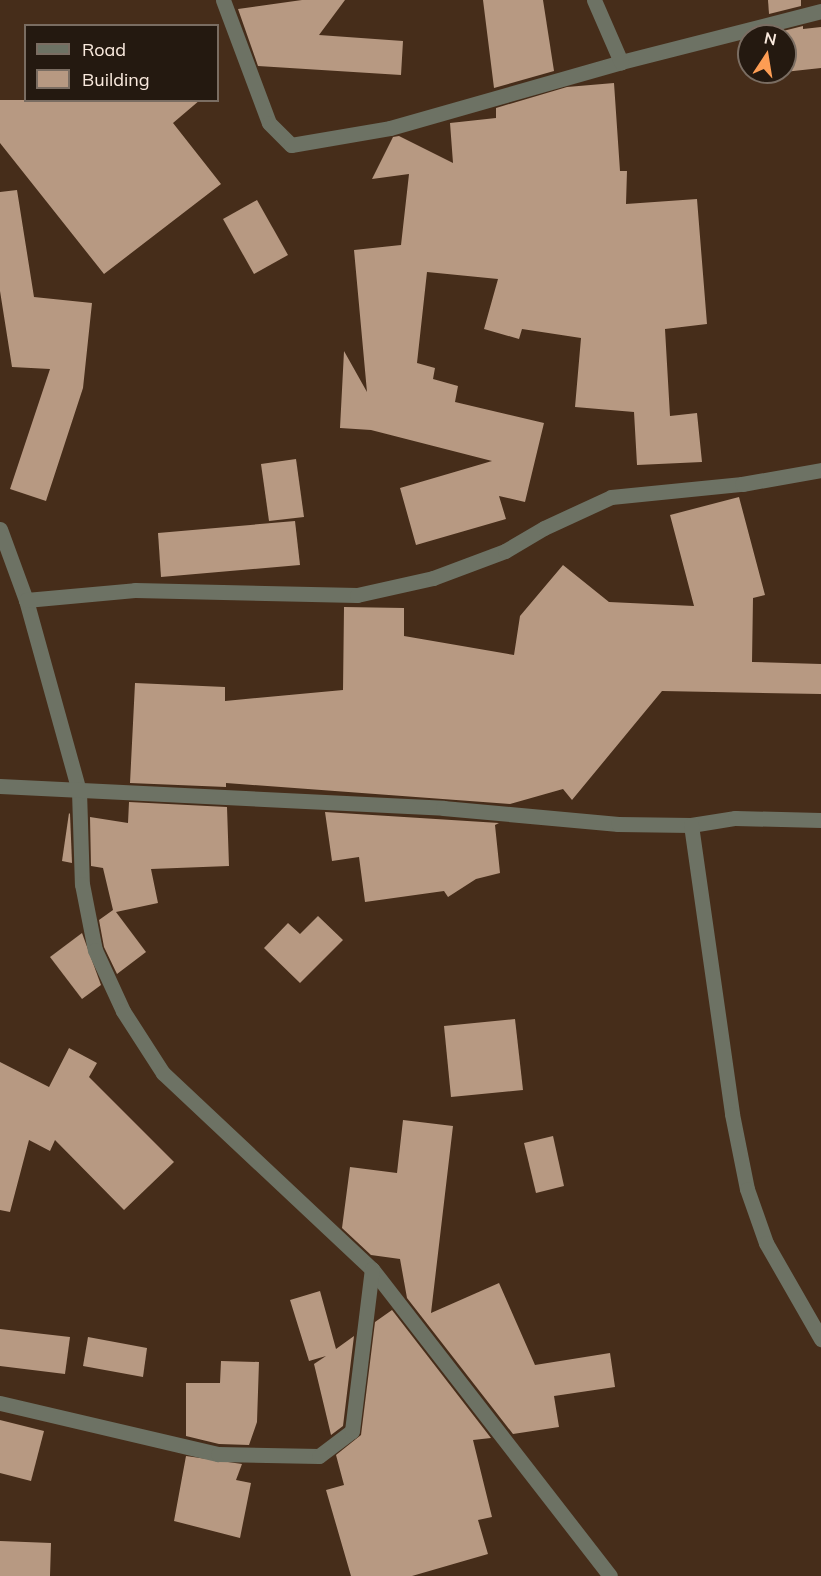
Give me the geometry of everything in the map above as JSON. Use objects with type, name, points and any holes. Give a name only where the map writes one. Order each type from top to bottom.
[{"type":"street","points":[[223,0],[269,123],[291,146],[390,128],[621,62],[821,11]]},
{"type":"street","points":[[594,0],[621,62]]},
{"type":"street","points":[[26,600],[135,590],[357,595],[433,578],[505,551],[611,497],[742,484],[821,470]]},
{"type":"street","points":[[0,529],[26,600],[79,791],[82,884],[95,950],[123,1011],[163,1073],[372,1269],[610,1576]]},
{"type":"street","points":[[0,786],[691,825],[735,818],[821,820]]},
{"type":"street","points":[[691,825],[732,1114],[747,1189],[766,1243],[821,1339]]},
{"type":"street","points":[[0,1404],[218,1454],[319,1456],[352,1431],[372,1269]]},
{"type":"building","points":[[302,0],[345,0],[319,35],[403,41],[401,75],[258,66],[238,9]]},
{"type":"building","points":[[483,0],[543,0],[554,71],[494,88]]},
{"type":"building","points":[[768,0],[801,0],[801,6],[769,14]]},
{"type":"building","points":[[821,27],[821,68],[797,71],[797,28]]},
{"type":"building","points":[[614,83],[620,171],[627,171],[626,204],[697,199],[707,324],[665,329],[670,416],[697,413],[702,462],[637,465],[634,412],[575,407],[581,338],[522,329],[519,339],[484,329],[498,279],[427,272],[417,363],[435,368],[433,379],[458,386],[455,402],[544,423],[525,502],[499,496],[506,519],[416,545],[400,488],[492,461],[371,430],[340,428],[344,351],[367,392],[354,250],[401,245],[409,174],[372,179],[393,137],[399,136],[453,163],[450,123],[496,118],[496,108],[567,87]]},
{"type":"building","points":[[0,100],[198,102],[173,123],[221,184],[104,274],[0,143]]},
{"type":"building","points":[[17,190],[34,297],[92,303],[83,388],[46,501],[10,489],[50,369],[12,367],[0,291],[0,192]]},
{"type":"building","points":[[257,200],[288,255],[254,274],[223,219]]},
{"type":"building","points":[[296,459],[304,517],[269,521],[261,464]]},
{"type":"building","points":[[739,497],[765,595],[753,598],[752,662],[821,664],[821,694],[662,691],[572,800],[563,789],[510,804],[226,783],[226,787],[130,783],[135,683],[225,687],[225,701],[343,690],[344,607],[404,608],[404,636],[514,655],[520,616],[563,565],[609,602],[694,606],[670,515]]},
{"type":"building","points":[[295,521],[300,565],[161,577],[158,533]]},
{"type":"building","points":[[129,802],[227,807],[229,866],[151,869],[158,903],[116,912],[146,952],[117,974],[104,947],[99,920],[113,910],[103,868],[91,866],[90,817],[128,823]]},
{"type":"building","points":[[325,812],[499,823],[495,825],[500,873],[476,879],[448,897],[444,891],[365,902],[359,857],[332,861]]},
{"type":"building","points":[[70,814],[72,863],[62,861]]},
{"type":"building","points":[[318,916],[343,940],[300,983],[264,948],[288,923],[300,934]]},
{"type":"building","points":[[82,933],[101,985],[82,999],[50,957]]},
{"type":"building","points":[[515,1019],[523,1090],[451,1097],[444,1026]]},
{"type":"building","points":[[69,1048],[97,1063],[89,1077],[174,1162],[124,1210],[55,1140],[50,1151],[29,1140],[10,1212],[0,1210],[0,1062],[49,1087]]},
{"type":"building","points":[[403,1120],[453,1126],[431,1313],[499,1283],[535,1365],[610,1353],[615,1387],[554,1396],[559,1427],[513,1434],[407,1298],[400,1259],[371,1255],[342,1228],[350,1167],[397,1173]]},
{"type":"building","points":[[553,1136],[564,1186],[536,1193],[524,1143]]},
{"type":"building","points":[[320,1291],[336,1349],[354,1336],[343,1426],[331,1435],[314,1364],[326,1356],[309,1361],[290,1300]]},
{"type":"building","points":[[392,1310],[491,1438],[473,1440],[492,1517],[478,1520],[488,1554],[412,1576],[351,1576],[326,1490],[344,1485],[336,1455],[361,1435],[375,1322]]},
{"type":"building","points":[[0,1329],[70,1337],[65,1374],[0,1366]]},
{"type":"building","points":[[88,1337],[147,1348],[143,1377],[83,1366]]},
{"type":"building","points":[[221,1361],[259,1362],[257,1422],[249,1445],[219,1444],[186,1436],[186,1383],[220,1383]]},
{"type":"building","points":[[0,1420],[44,1431],[31,1481],[0,1473]]},
{"type":"building","points":[[186,1456],[242,1464],[236,1480],[251,1483],[240,1538],[174,1521]]},
{"type":"building","points":[[0,1541],[51,1543],[50,1576],[0,1576]]}]
